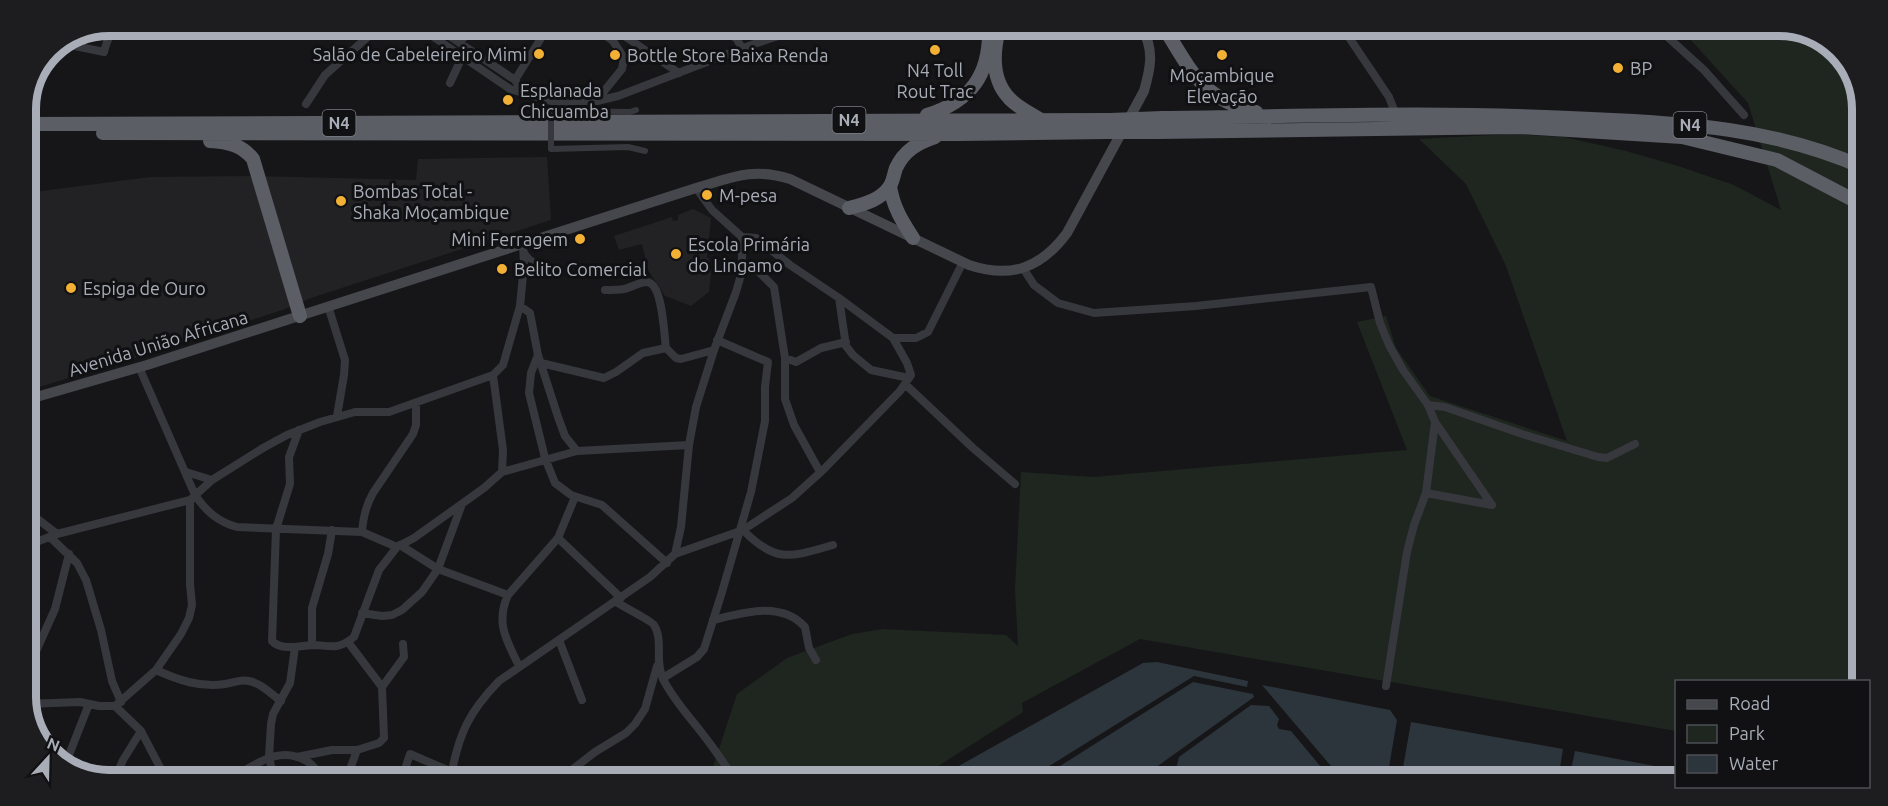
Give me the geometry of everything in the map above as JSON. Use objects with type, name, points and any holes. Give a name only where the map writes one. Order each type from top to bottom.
[{"type":"highway","points":[[913,119],[943,110],[970,91],[986,62],[988,36]]},
{"type":"highway","points":[[998,36],[994,59],[1003,91],[1010,100],[1041,120]]},
{"type":"highway","points":[[1169,36],[1189,69],[1203,86],[1222,100],[1241,108],[1273,116]]},
{"type":"highway","name":"N4","points":[[36,133],[957,134],[1108,126],[1163,118],[1535,116],[1707,126],[1814,147],[1852,163]]},
{"type":"highway","name":"N4","points":[[36,124],[913,119],[1041,120],[1156,132],[1519,128],[1683,137],[1777,160],[1852,199]]},
{"type":"highway","points":[[88,133],[226,142],[245,149],[254,159],[257,167],[300,316]]},
{"type":"highway","points":[[849,208],[875,200],[890,186],[897,167],[908,150],[924,140],[957,134]]},
{"type":"highway","points":[[890,186],[896,211],[913,238]]},
{"type":"main road","points":[[1023,268],[1046,256],[1067,233],[1144,92],[1151,68],[1151,54],[1146,36]]},
{"type":"main road","name":"Avenida União Africana","points":[[36,396],[140,367],[328,306],[523,247],[696,189],[742,175],[764,172],[790,179],[984,270],[1011,272],[1023,268]]},
{"type":"street","points":[[74,46],[104,52],[109,36]]},
{"type":"street","points":[[306,104],[325,75],[370,36]]},
{"type":"street","points":[[432,36],[510,89],[566,101],[597,101],[618,96],[778,36]]},
{"type":"street","points":[[450,36],[515,80],[523,93]]},
{"type":"street","points":[[460,43],[465,36]]},
{"type":"street","points":[[515,80],[542,36]]},
{"type":"street","points":[[597,101],[622,69],[624,58],[613,41],[606,36]]},
{"type":"street","points":[[624,36],[679,73]]},
{"type":"street","points":[[732,36],[742,48]]},
{"type":"street","points":[[1348,36],[1389,97],[1396,115]]},
{"type":"street","points":[[1666,36],[1704,70],[1744,115]]},
{"type":"street","points":[[450,83],[462,57]]},
{"type":"street","points":[[636,110],[630,112],[551,111],[551,149],[622,147],[645,151]]},
{"type":"street","points":[[675,554],[693,550],[741,531],[792,498],[820,472],[911,375],[893,338],[839,298],[790,266],[756,238],[742,237],[711,210],[696,189]]},
{"type":"street","points":[[452,770],[457,746],[467,722],[478,703],[500,681],[618,600],[667,563],[675,554],[681,527],[689,446],[696,406],[717,340],[736,292],[743,262],[742,237]]},
{"type":"street","points":[[523,247],[530,259],[550,273]]},
{"type":"street","points":[[36,542],[192,498],[212,480],[264,448],[287,435],[337,416],[364,410],[389,412],[493,375],[503,364],[520,306],[524,265],[523,247]]},
{"type":"street","points":[[743,262],[759,272],[774,287],[785,358],[785,399],[789,413],[820,472]]},
{"type":"street","points":[[893,338],[916,338],[928,332],[963,262]]},
{"type":"street","points":[[1023,268],[1034,285],[1058,303],[1094,313],[1196,306],[1371,287],[1380,323],[1389,345],[1403,370],[1428,405],[1435,422],[1492,504],[1426,493]]},
{"type":"street","points":[[605,290],[623,289],[651,282],[656,287],[658,295],[664,322],[666,348]]},
{"type":"street","points":[[839,298],[846,342],[853,356],[871,370],[907,381],[973,448],[1015,484]]},
{"type":"street","points":[[328,306],[345,360],[337,416]]},
{"type":"street","points":[[520,306],[530,313],[540,359],[565,436],[577,451]]},
{"type":"street","points":[[663,678],[701,654],[741,531],[765,421],[768,364],[766,361],[717,340]]},
{"type":"street","points":[[785,358],[796,362],[821,348],[846,342]]},
{"type":"street","points":[[540,359],[576,373],[604,378],[643,352],[666,348],[681,359],[714,350]]},
{"type":"street","points":[[540,359],[531,373],[529,393],[545,458],[555,483],[575,496],[602,505],[667,563]]},
{"type":"street","points":[[36,704],[80,702],[99,706],[118,704],[156,670],[181,634],[192,605],[190,584],[192,498],[186,472],[140,367]]},
{"type":"street","points":[[493,375],[502,450],[502,472]]},
{"type":"street","points":[[362,532],[368,501],[413,434],[416,426],[416,404]]},
{"type":"street","points":[[1428,405],[1445,407],[1598,457],[1607,458],[1635,444]]},
{"type":"street","points":[[1386,686],[1407,552],[1426,493],[1435,422]]},
{"type":"street","points":[[299,430],[289,458],[290,484],[276,529],[273,641],[278,645],[295,647],[338,646],[354,637],[379,570],[398,546],[414,538],[462,504],[502,472],[545,458],[577,451],[689,446]]},
{"type":"street","points":[[186,472],[212,480]]},
{"type":"street","points":[[519,666],[505,638],[502,613],[508,595],[558,538],[575,496]]},
{"type":"street","points":[[192,498],[223,524],[237,527],[362,532],[398,546],[438,569],[508,595]]},
{"type":"street","points":[[362,613],[392,615],[402,610],[422,591],[438,569],[462,504]]},
{"type":"street","points":[[36,519],[54,536],[77,564],[90,591],[118,704],[141,732],[161,770]]},
{"type":"street","points":[[312,645],[313,598],[328,554],[332,530]]},
{"type":"street","points":[[741,531],[763,549],[785,556],[800,555],[833,545]]},
{"type":"street","points":[[558,538],[628,611],[653,623],[659,645],[650,696],[635,724],[626,733],[572,770]]},
{"type":"street","points":[[36,651],[55,609],[69,554]]},
{"type":"street","points":[[713,620],[758,610],[794,618],[805,627],[809,648],[816,660]]},
{"type":"street","points":[[559,640],[582,700]]},
{"type":"street","points":[[297,757],[332,750],[357,750],[379,743],[384,738],[382,687],[348,642]]},
{"type":"street","points":[[382,687],[404,657],[403,644]]},
{"type":"street","points":[[272,770],[269,757],[271,724],[273,714],[290,683],[295,647]]},
{"type":"street","points":[[657,665],[681,709],[728,770]]},
{"type":"street","points":[[156,670],[184,682],[207,685],[241,680],[251,681],[281,701]]},
{"type":"street","points":[[78,732],[89,704]]},
{"type":"street","points":[[119,770],[141,732]]},
{"type":"street","points":[[350,770],[357,750]]},
{"type":"street","points":[[246,770],[276,754],[297,757],[316,770]]},
{"type":"street","points":[[404,770],[410,754],[443,770]]},
{"type":"shaded area","points":[[547,157],[551,220],[151,353],[36,388],[36,192],[150,177],[254,176],[416,180],[418,159]]},
{"type":"shaded area","name":"Escola Primária do Lingamo","points":[[693,209],[711,218],[707,258],[709,258],[711,274],[709,292],[691,306],[665,296],[648,270],[642,244],[619,250],[614,236],[672,217],[673,221],[678,220],[678,215]]},
{"type":"green space","points":[[1694,36],[1793,37],[1815,46],[1831,57],[1840,69],[1851,95],[1852,680],[1675,680],[1675,731],[1140,639],[1022,703],[1023,712],[932,770],[712,770],[737,694],[787,658],[852,634],[883,629],[1006,635],[1018,646],[1015,589],[1021,472],[1093,477],[1407,450],[1357,322],[1386,316],[1396,348],[1430,396],[1567,441],[1506,266],[1466,184],[1419,139],[1511,134],[1564,137],[1678,166],[1734,185],[1781,210],[1748,103],[1689,38]]},
{"type":"water","points":[[1157,662],[1248,681],[1247,687],[1194,676],[1043,770],[952,770],[1143,663]]},
{"type":"water","points":[[1193,682],[1253,694],[1254,697],[1152,770],[1054,770]]},
{"type":"water","points":[[1262,685],[1390,710],[1397,720],[1389,770],[1334,770]]},
{"type":"water","points":[[1251,705],[1269,706],[1279,719],[1277,725],[1279,729],[1291,731],[1324,770],[1177,770],[1179,757]]},
{"type":"water","points":[[1411,722],[1563,749],[1560,770],[1403,770]]},
{"type":"water","points":[[1575,751],[1675,770],[1675,770],[1571,770]]},
{"type":"place","name":"N4 Toll Rout Trac","points":[[935,50]]},
{"type":"place","name":"Salão de Cabeleireiro Mimi","points":[[539,54]]},
{"type":"place","name":"Bottle Store Baixa Renda","points":[[615,55]]},
{"type":"place","name":"Moçambique Elevação","points":[[1222,55]]},
{"type":"place","name":"BP","points":[[1618,68]]},
{"type":"place","name":"Esplanada Chicuamba","points":[[508,100]]},
{"type":"place","name":"M-pesa","points":[[707,195]]},
{"type":"place","name":"Bombas Total - Shaka Moçambique","points":[[341,201]]},
{"type":"place","name":"Mini Ferragem","points":[[580,239]]},
{"type":"place","name":"Escola Primária do Lingamo","points":[[676,254]]},
{"type":"place","name":"Belito Comercial","points":[[502,269]]},
{"type":"place","name":"Espiga de Ouro","points":[[71,288]]}]
